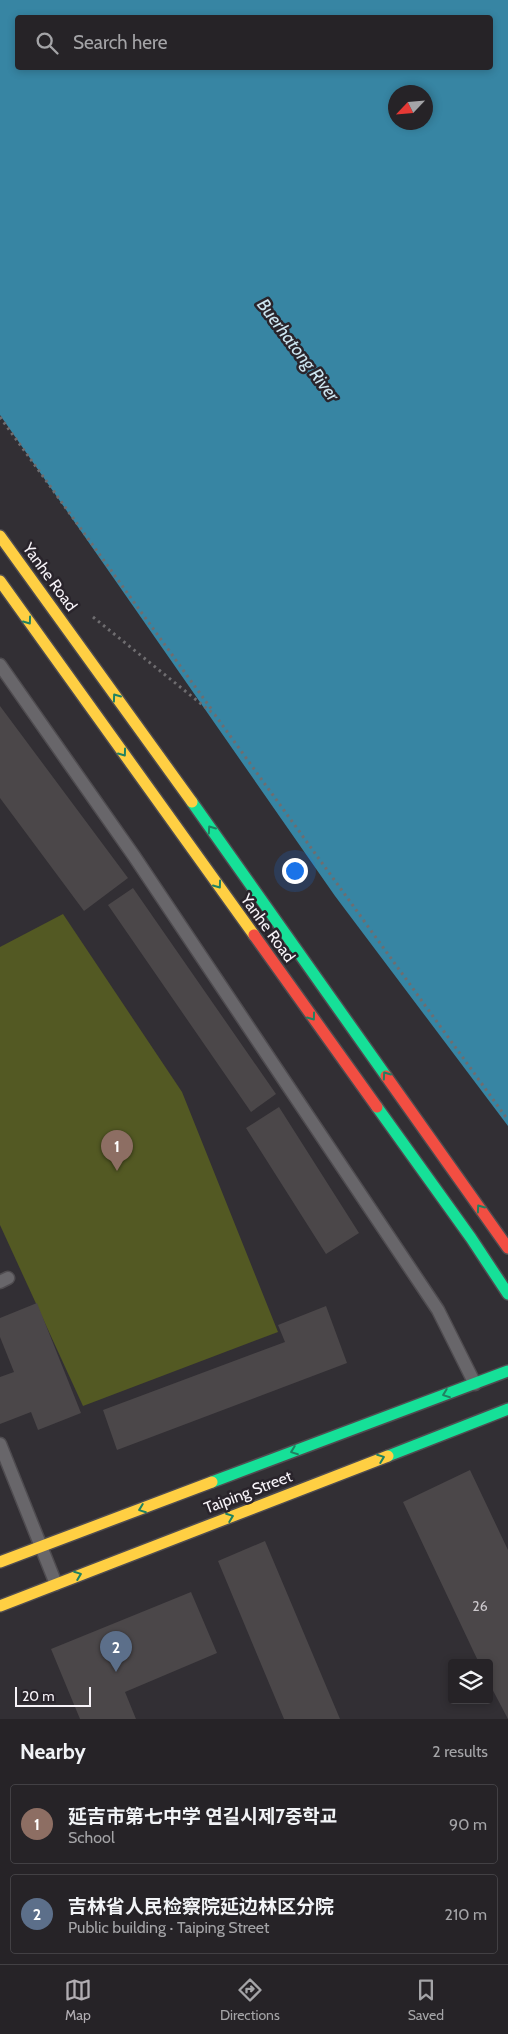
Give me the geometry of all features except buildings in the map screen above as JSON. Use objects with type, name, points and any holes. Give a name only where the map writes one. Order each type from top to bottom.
[{"type":"main road","name":"Yanhe Road","points":[[0,536],[202,815],[508,1248]]},
{"type":"main road","name":"Yanhe Road","points":[[0,582],[508,1294]]},
{"type":"main road","name":"Taiping Street","points":[[0,1562],[508,1371]]},
{"type":"main road","name":"Taiping Street","points":[[0,1606],[508,1410]]},
{"type":"lane","points":[[0,666],[134,856],[438,1310],[475,1384]]},
{"type":"lane","points":[[0,1444],[56,1584]]},
{"type":"path","points":[[0,417],[508,1120]]},
{"type":"path","points":[[93,616],[215,715]]},
{"type":"green space","points":[[63,914],[182,1092],[278,1332],[83,1406],[0,1225],[0,947]]},
{"type":"water","name":"Buerhatong River","points":[[0,0],[508,0],[508,1126],[335,896],[0,415]]},
{"type":"traffic: fast","points":[[192,802],[386,1076]]},
{"type":"traffic: fast","points":[[377,1107],[471,1238],[508,1294]]},
{"type":"traffic: fast","points":[[212,1482],[508,1371]]},
{"type":"traffic: fast","points":[[388,1456],[508,1409]]},
{"type":"traffic: slow","points":[[0,536],[192,802]]},
{"type":"traffic: slow","points":[[0,581],[254,935]]},
{"type":"traffic: slow","points":[[0,1606],[388,1456]]},
{"type":"traffic: slow","points":[[0,1562],[212,1482]]},
{"type":"traffic: jam","points":[[254,935],[377,1107]]},
{"type":"traffic: jam","points":[[386,1076],[508,1248]]},
{"type":"place","name":"延吉市第七中学 연길시제7중학교","points":[[117,1171]]},
{"type":"place","name":"吉林省人民检察院延边林区分院","points":[[116,1672]]}]
